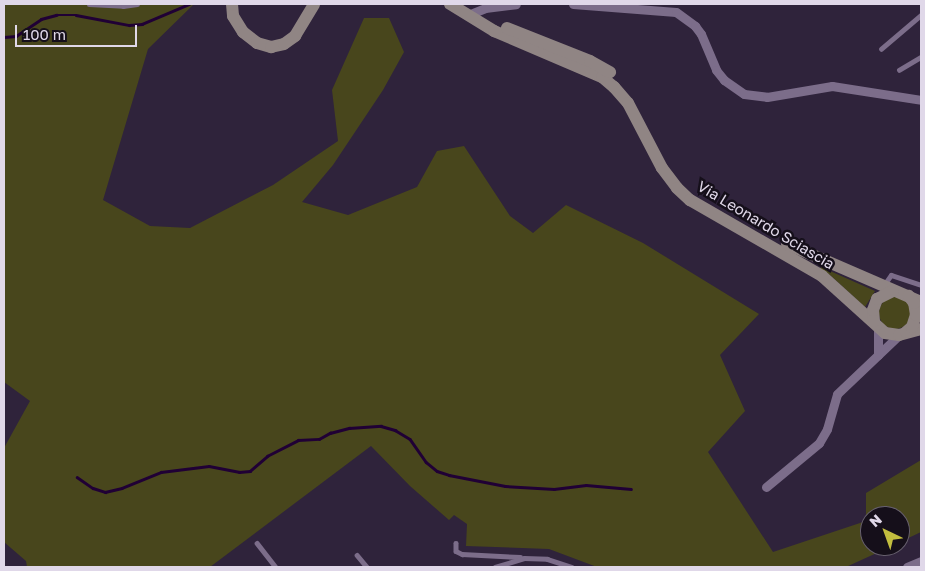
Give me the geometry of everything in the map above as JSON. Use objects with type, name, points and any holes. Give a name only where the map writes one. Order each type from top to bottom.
[{"type":"street","points":[[232,4],[233,16],[243,32],[257,43],[271,47],[284,44],[295,36],[314,4]]},
{"type":"street","name":"Via Leonardo Sciascia","points":[[450,4],[470,10],[532,43],[607,70],[626,87],[640,108],[669,165],[688,189],[723,212],[815,264],[884,287]]},
{"type":"street","points":[[470,10],[516,4]]},
{"type":"street","points":[[573,4],[676,12],[695,26],[701,34],[716,70],[724,80],[744,94],[767,97],[832,86],[921,100]]},
{"type":"street","name":"Via Leonardo Sciascia","points":[[815,264],[872,321]]},
{"type":"street","points":[[766,487],[819,443],[827,429],[837,394],[916,319],[917,304],[884,287],[882,295],[874,304],[872,321],[878,355]]},
{"type":"street","points":[[872,321],[885,333],[902,334],[921,329]]},
{"type":"street","points":[[907,567],[921,561]]},
{"type":"lane","points":[[89,4],[123,6],[137,4]]},
{"type":"lane","points":[[881,49],[921,15]]},
{"type":"lane","points":[[899,70],[921,57]]},
{"type":"lane","points":[[884,287],[891,276],[921,285]]},
{"type":"lane","points":[[456,543],[456,551],[462,554],[546,559],[572,567]]},
{"type":"lane","points":[[257,544],[276,567]]},
{"type":"lane","points":[[358,555],[368,567]]},
{"type":"lane","points":[[495,567],[524,558]]},
{"type":"shaded area","points":[[4,4],[194,4],[148,49],[103,200],[150,226],[190,228],[273,185],[338,141],[332,90],[364,18],[389,18],[404,52],[383,90],[333,165],[302,202],[348,215],[417,187],[437,151],[464,146],[510,216],[533,233],[566,205],[643,243],[759,314],[720,355],[745,411],[708,452],[773,552],[860,523],[860,556],[870,556],[846,567],[597,567],[549,549],[466,546],[467,524],[454,515],[449,520],[410,486],[371,446],[210,567],[27,567],[26,561],[4,542],[4,448],[30,401],[4,382]]},
{"type":"shaded area","points":[[821,267],[875,291],[865,307],[830,275],[820,269]]},
{"type":"shaded area","points":[[895,297],[906,302],[911,313],[906,324],[895,329],[884,324],[879,313],[884,302]]},
{"type":"shaded area","points":[[921,460],[921,532],[910,537],[910,506],[866,506],[866,493]]},
{"type":"waterway","points":[[4,37],[16,36],[41,19],[56,15],[76,15],[129,25],[142,24],[189,4]]},
{"type":"waterway","points":[[245,4],[277,4]]},
{"type":"waterway","points":[[77,477],[93,488],[105,492],[122,488],[161,472],[209,466],[239,472],[250,471],[267,456],[298,440],[319,439],[330,433],[349,428],[381,426],[395,430],[410,439],[426,462],[437,471],[449,475],[505,486],[554,489],[586,485],[631,489]]}]
